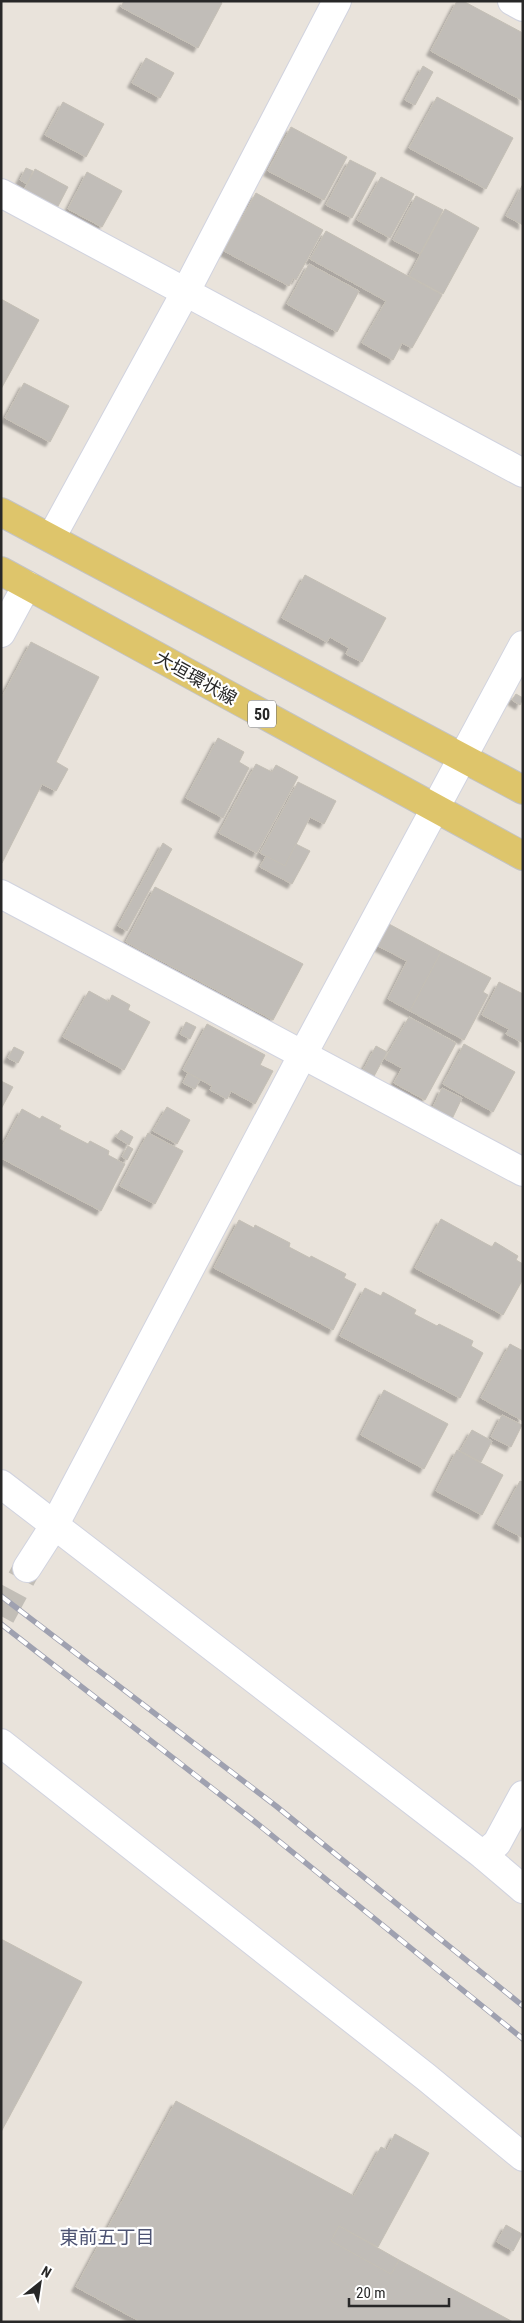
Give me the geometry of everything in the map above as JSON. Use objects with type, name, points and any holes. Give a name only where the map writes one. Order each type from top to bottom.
[{"type":"main road","points":[[1,512],[523,790]]},
{"type":"main road","name":"大垣環状線","points":[[1,571],[523,856]]},
{"type":"street","points":[[51,538],[185,292],[337,1]]},
{"type":"street","points":[[512,1],[523,7]]},
{"type":"street","points":[[1,193],[523,472]]},
{"type":"street","points":[[1,633],[27,585]]},
{"type":"street","points":[[27,1568],[54,1526],[303,1054],[523,646]]},
{"type":"street","points":[[1,894],[523,1172]]},
{"type":"street","points":[[1,1484],[483,1855],[523,1889]]},
{"type":"street","points":[[1,1743],[518,2147]]},
{"type":"street","points":[[483,1855],[497,1844],[523,1796]]},
{"type":"building","points":[[124,1],[220,1],[222,3],[198,48],[121,7]]},
{"type":"building","points":[[457,1],[463,1],[521,32],[523,101],[431,51]]},
{"type":"building","points":[[146,58],[174,73],[160,98],[132,83]]},
{"type":"building","points":[[423,66],[433,72],[415,105],[405,100]]},
{"type":"building","points":[[437,97],[513,138],[486,189],[409,148]]},
{"type":"building","points":[[63,102],[104,124],[86,157],[45,135]]},
{"type":"building","points":[[291,127],[347,157],[324,200],[268,171]]},
{"type":"building","points":[[350,160],[376,173],[352,218],[326,205]]},
{"type":"building","points":[[26,168],[33,171],[27,184],[20,180]]},
{"type":"building","points":[[35,169],[68,187],[56,210],[23,192]]},
{"type":"building","points":[[87,172],[122,191],[102,227],[68,209]]},
{"type":"building","points":[[381,177],[414,194],[390,238],[357,220]]},
{"type":"building","points":[[523,184],[523,225],[506,216]]},
{"type":"building","points":[[256,193],[323,230],[296,280],[293,278],[289,286],[224,251]]},
{"type":"building","points":[[416,196],[443,210],[420,254],[393,240]]},
{"type":"building","points":[[445,209],[479,228],[443,294],[409,276]]},
{"type":"building","points":[[326,231],[442,295],[412,348],[402,343],[393,360],[362,343],[386,301],[310,259]]},
{"type":"building","points":[[309,264],[359,291],[337,332],[287,304]]},
{"type":"building","points":[[1,299],[39,320],[1,389]]},
{"type":"building","points":[[24,383],[69,406],[50,442],[5,418]]},
{"type":"building","points":[[305,575],[386,618],[362,662],[346,654],[349,648],[330,637],[327,642],[282,618]]},
{"type":"building","points":[[31,642],[99,677],[56,762],[68,769],[56,791],[42,784],[2,863],[1,699]]},
{"type":"building","points":[[516,694],[523,698],[520,705],[512,700]]},
{"type":"building","points":[[218,738],[244,752],[239,762],[249,768],[223,818],[186,798]]},
{"type":"building","points":[[256,764],[272,772],[276,765],[298,777],[257,853],[219,833]]},
{"type":"building","points":[[298,782],[336,801],[324,824],[310,817],[285,866],[260,853]]},
{"type":"building","points":[[163,843],[172,849],[127,931],[118,926]]},
{"type":"building","points":[[296,844],[310,851],[292,884],[260,867],[266,856],[285,866]]},
{"type":"building","points":[[155,887],[303,964],[273,1020],[126,942]]},
{"type":"building","points":[[389,924],[441,952],[410,1011],[388,999],[407,961],[378,946]]},
{"type":"building","points":[[441,952],[491,978],[483,992],[488,995],[464,1040],[410,1011]]},
{"type":"building","points":[[499,982],[523,994],[523,1043],[506,1034],[509,1029],[482,1015]]},
{"type":"building","points":[[89,991],[109,1002],[112,995],[130,1005],[128,1010],[150,1022],[124,1070],[63,1037]]},
{"type":"building","points":[[409,1017],[456,1043],[425,1100],[394,1083],[402,1068],[385,1059]]},
{"type":"building","points":[[186,1022],[196,1027],[190,1039],[180,1034]]},
{"type":"building","points":[[207,1024],[265,1055],[260,1065],[273,1071],[255,1104],[231,1091],[227,1099],[210,1090],[212,1086],[183,1070]]},
{"type":"building","points":[[464,1044],[515,1072],[493,1112],[443,1084]]},
{"type":"building","points":[[376,1046],[387,1052],[373,1078],[362,1072]]},
{"type":"building","points":[[14,1047],[24,1052],[18,1063],[8,1058]]},
{"type":"building","points":[[188,1073],[200,1080],[195,1089],[183,1083]]},
{"type":"building","points":[[1,1081],[13,1087],[1,1109]]},
{"type":"building","points":[[442,1088],[462,1098],[452,1119],[432,1109]]},
{"type":"building","points":[[167,1107],[190,1120],[177,1144],[153,1131]]},
{"type":"building","points":[[22,1109],[40,1119],[42,1116],[61,1126],[59,1129],[88,1144],[90,1141],[109,1151],[108,1155],[125,1164],[101,1211],[1,1158],[1,1149]]},
{"type":"building","points":[[121,1130],[133,1137],[129,1145],[116,1137]]},
{"type":"building","points":[[148,1133],[183,1151],[155,1204],[120,1186]]},
{"type":"building","points":[[128,1146],[133,1149],[127,1160],[122,1157]]},
{"type":"building","points":[[441,1219],[492,1247],[495,1242],[518,1256],[516,1260],[523,1264],[523,1279],[503,1315],[415,1268]]},
{"type":"building","points":[[239,1220],[254,1228],[255,1225],[290,1243],[289,1247],[346,1274],[344,1278],[356,1284],[333,1330],[214,1268]]},
{"type":"building","points":[[365,1288],[381,1296],[383,1292],[416,1310],[414,1314],[473,1341],[471,1346],[483,1353],[460,1398],[340,1336]]},
{"type":"building","points":[[510,1344],[523,1351],[523,1421],[481,1398]]},
{"type":"building","points":[[384,1390],[448,1424],[424,1469],[361,1435]]},
{"type":"building","points":[[502,1415],[522,1425],[511,1447],[491,1437]]},
{"type":"building","points":[[472,1430],[492,1441],[481,1462],[460,1451]]},
{"type":"building","points":[[457,1450],[503,1475],[482,1515],[436,1491]]},
{"type":"building","points":[[520,1481],[523,1482],[523,1538],[497,1524]]},
{"type":"building","points":[[1,1939],[82,1982],[1,2132]]},
{"type":"building","points":[[176,2101],[354,2196],[381,2147],[387,2150],[395,2134],[429,2153],[378,2247],[339,2226],[331,2241],[391,2274],[399,2260],[513,2322],[141,2322],[76,2287]]},
{"type":"building","points":[[506,2225],[522,2234],[513,2251],[497,2242]]},
{"type":"building","points":[[339,2226],[399,2260],[391,2274],[331,2241]]},
{"type":"tunnel","points":[[1,1616],[27,1568]]},
{"type":"railway","points":[[1,1596],[276,1806],[523,2006]]},
{"type":"railway","points":[[1,1624],[254,1821],[523,2039]]},
{"type":"district","name":"東前五丁目","points":[[107,2237]]}]
